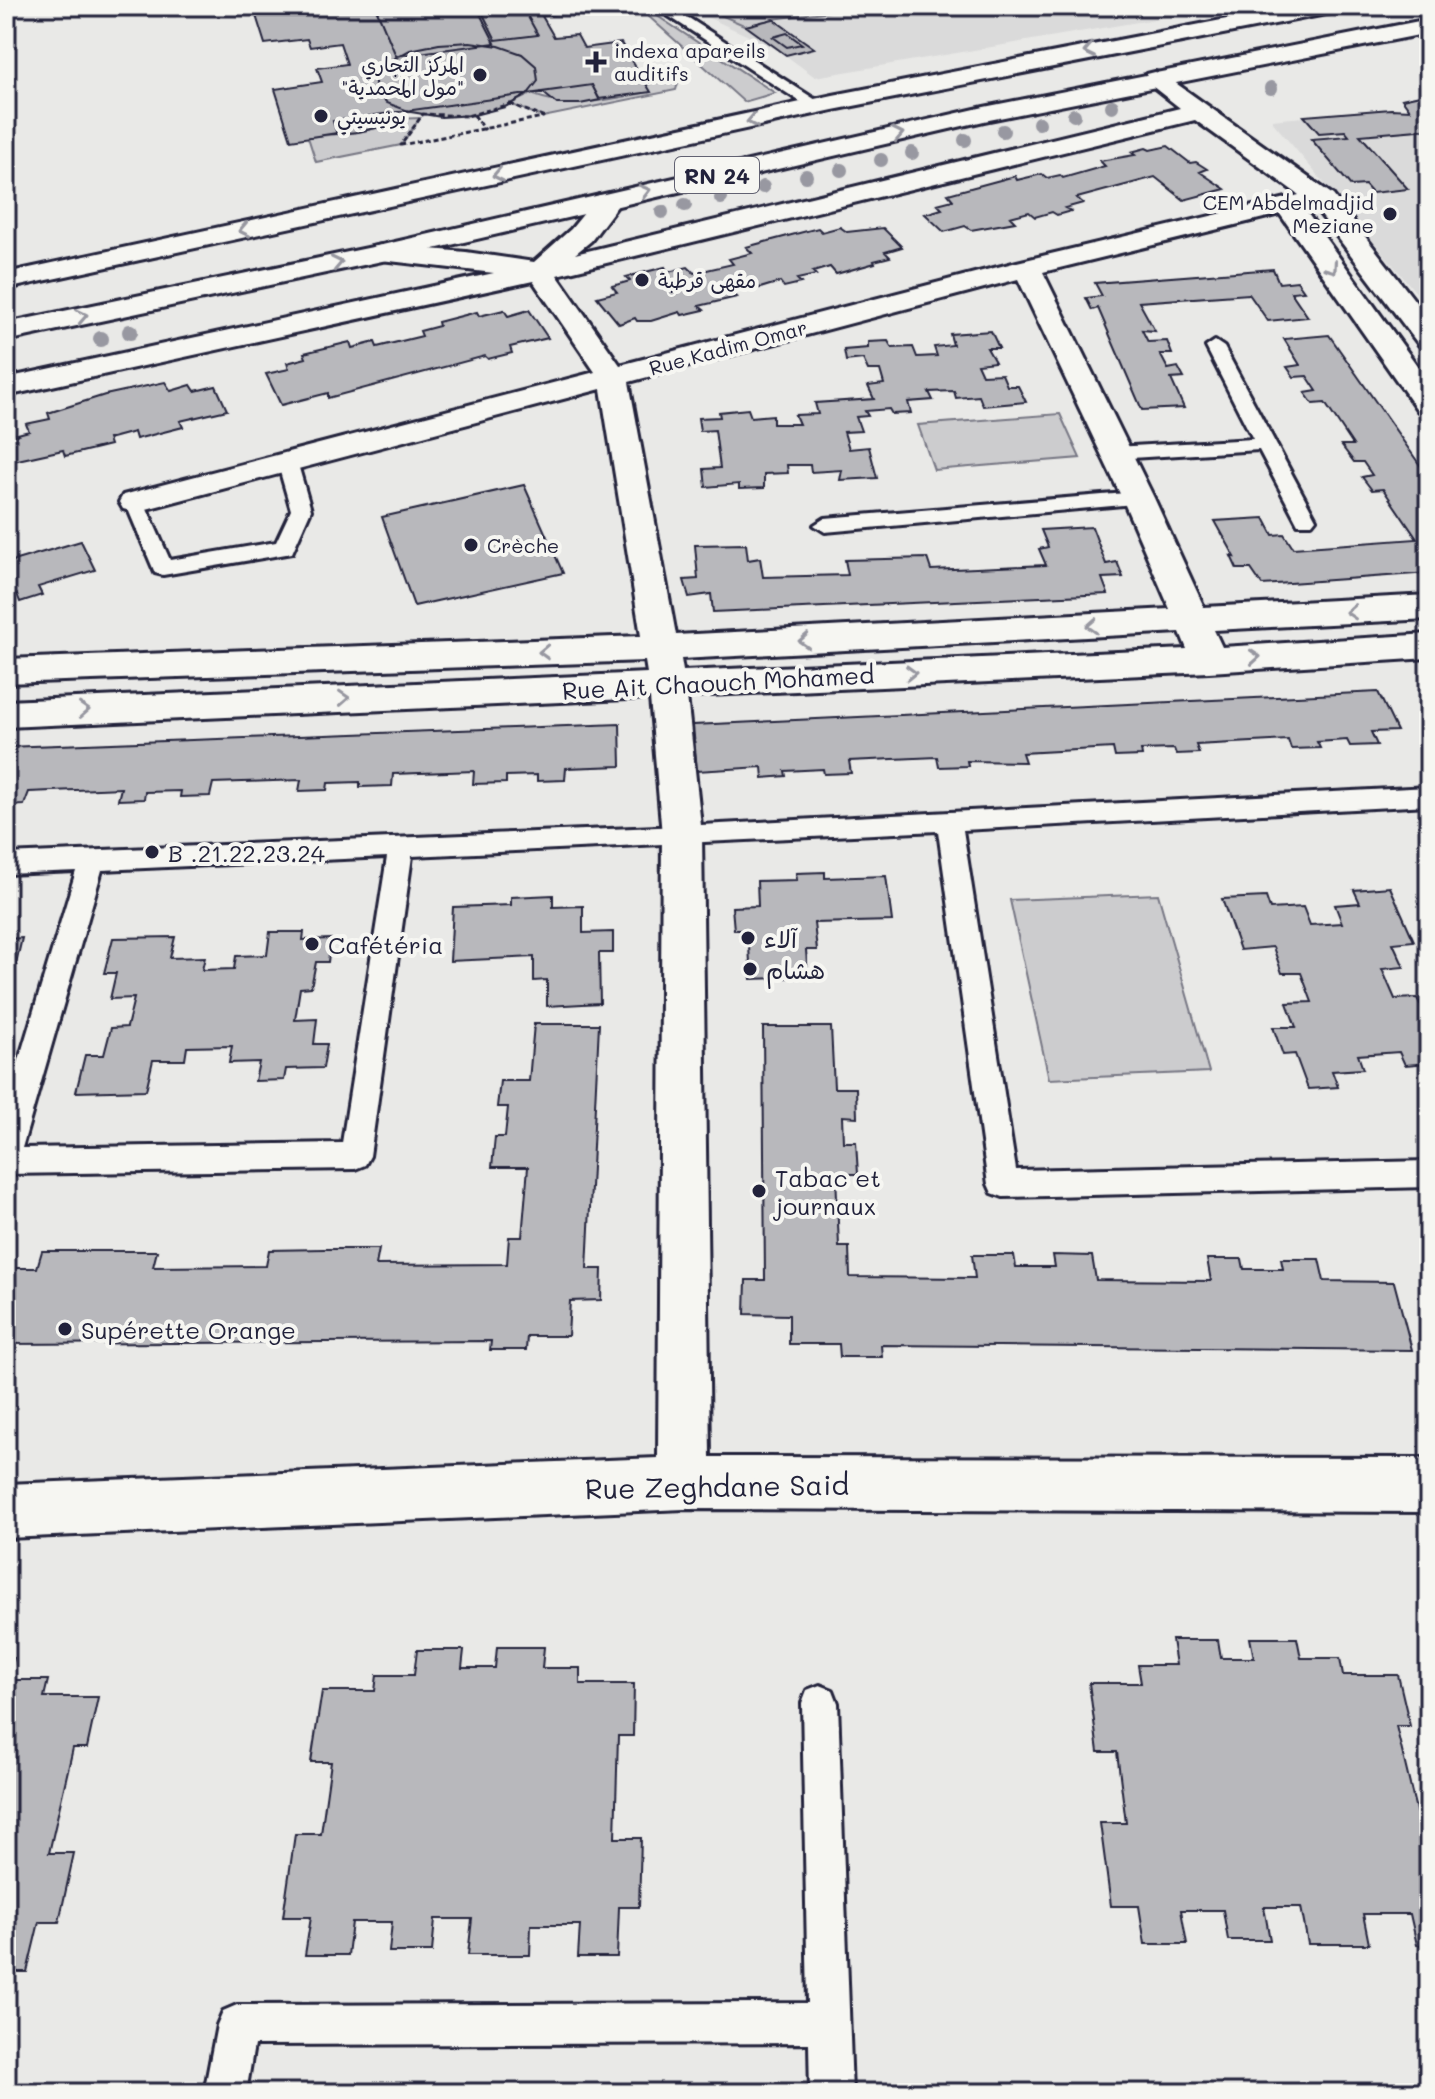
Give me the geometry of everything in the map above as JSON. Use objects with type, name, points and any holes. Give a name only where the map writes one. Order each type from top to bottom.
[{"type":"street","name":"RN 24","points":[[6,281],[819,107],[1239,13],[1331,6]]},
{"type":"street","name":"RN 24","points":[[490,203],[1171,53],[1429,6]]},
{"type":"street","name":"RN 24","points":[[6,332],[382,253],[984,114],[1429,26]]},
{"type":"street","points":[[1155,79],[1324,201],[1429,339]]},
{"type":"street","points":[[6,387],[540,271],[1200,111]]},
{"type":"street","points":[[540,271],[581,235],[608,201]]},
{"type":"street","name":"Rue Kadim Omar","points":[[135,502],[1027,268],[1287,204],[1324,201]]},
{"type":"street","points":[[1287,204],[1429,404]]},
{"type":"street","points":[[382,253],[466,260],[540,271],[613,377],[663,666],[682,835],[684,1483]]},
{"type":"street","points":[[6,307],[242,257]]},
{"type":"street","points":[[1027,268],[1138,498],[1209,660]]},
{"type":"street","points":[[6,671],[663,666],[1194,621],[1429,607]]},
{"type":"street","name":"Rue Ait Chaouch Mohamed","points":[[6,714],[663,666],[1209,660],[1429,646]]},
{"type":"street","name":"Rue Zeghdane Said","points":[[6,1511],[684,1483],[1429,1485]]},
{"type":"lane","points":[[660,6],[819,107]]},
{"type":"lane","points":[[1215,347],[1305,519]]},
{"type":"lane","points":[[1115,453],[1267,444]]},
{"type":"lane","points":[[135,502],[163,568],[284,548],[301,510],[287,461]]},
{"type":"lane","points":[[825,525],[1138,498]]},
{"type":"lane","points":[[6,864],[682,835],[1429,796]]},
{"type":"lane","points":[[949,820],[1003,1184],[1429,1174]]},
{"type":"lane","points":[[6,1161],[355,1156],[401,847]]},
{"type":"lane","points":[[6,1152],[91,862]]},
{"type":"lane","points":[[820,1703],[831,2093]]},
{"type":"lane","points":[[225,2093],[237,2025],[829,2023]]},
{"type":"path","points":[[510,104],[543,117],[401,145],[423,114],[474,115],[510,104]]},
{"type":"shaded area","points":[[637,6],[642,6],[775,93],[744,102]]},
{"type":"shaded area","points":[[683,6],[1173,6],[1179,15],[815,77],[777,49]]},
{"type":"shaded area","points":[[700,6],[867,6],[773,19],[746,26]]},
{"type":"shaded area","points":[[679,79],[676,90],[543,117],[510,104],[531,94],[562,102],[604,100],[650,92],[646,84]]},
{"type":"shaded area","name":"CEM Abdelmadjid Meziane","points":[[1429,93],[1429,308],[1271,120],[1409,110],[1402,99]]},
{"type":"shaded area","points":[[420,118],[401,145],[316,162],[308,137],[358,132],[385,126],[392,119]]},
{"type":"shaded area","points":[[1060,414],[1080,458],[934,470],[918,425]]},
{"type":"shaded area","points":[[1158,894],[1209,1072],[1049,1079],[1010,900]]},
{"type":"building","name":"المركز التجاري \"مول المحمدية\"","points":[[253,6],[560,6],[564,13],[542,16],[554,37],[577,35],[584,48],[621,43],[651,92],[599,99],[592,85],[333,121],[337,133],[291,140],[275,89],[322,82],[317,68],[347,64],[340,43],[310,47],[307,39],[265,44]]},
{"type":"building","points":[[295,6],[339,6],[341,10],[298,15]]},
{"type":"building","points":[[375,6],[476,6],[495,43],[396,56]]},
{"type":"building","points":[[479,6],[522,6],[538,35],[496,40]]},
{"type":"building","points":[[773,19],[814,48],[786,55],[746,26]]},
{"type":"building","points":[[787,33],[802,44],[787,47],[773,37]]},
{"type":"building","points":[[470,42],[499,46],[522,54],[536,66],[538,81],[527,95],[505,107],[474,115],[441,117],[411,112],[387,103],[375,90],[375,75],[388,62],[410,50]]},
{"type":"building","points":[[592,85],[600,100],[580,104],[557,104],[542,92]]},
{"type":"building","points":[[1429,93],[1429,129],[1360,135],[1408,189],[1372,193],[1365,185],[1351,186],[1311,139],[1349,136],[1345,131],[1319,133],[1304,116],[1410,110],[1402,99]]},
{"type":"building","points":[[379,116],[385,126],[358,132],[337,134],[333,121]]},
{"type":"building","points":[[1168,146],[1190,163],[1196,162],[1207,169],[1200,172],[1225,189],[1184,200],[1155,177],[1077,198],[1083,203],[1065,208],[1071,211],[1035,217],[1029,212],[1010,217],[1015,222],[971,230],[965,226],[944,232],[925,214],[942,209],[937,204],[953,200],[948,194],[1015,176],[1017,180],[1042,174],[1047,178],[1060,175],[1063,178],[1105,166],[1100,161],[1135,155],[1131,152],[1146,148]]},
{"type":"building","points":[[840,227],[847,232],[883,228],[902,247],[885,252],[890,257],[875,263],[836,274],[830,267],[813,272],[816,275],[797,279],[801,283],[784,287],[780,282],[760,288],[756,284],[730,291],[737,297],[699,306],[704,310],[682,315],[680,312],[651,321],[637,321],[635,318],[619,324],[597,297],[617,292],[612,286],[630,281],[626,277],[665,267],[668,272],[688,267],[694,273],[733,264],[729,259],[752,253],[746,247],[818,228],[822,232]]},
{"type":"building","points":[[1273,269],[1279,283],[1297,281],[1304,291],[1291,292],[1308,317],[1268,321],[1249,294],[1139,302],[1155,331],[1142,330],[1148,342],[1167,341],[1172,354],[1160,354],[1168,369],[1178,367],[1184,378],[1171,379],[1184,408],[1142,410],[1098,308],[1092,310],[1086,298],[1102,296],[1095,283]]},
{"type":"building","points":[[504,310],[508,316],[529,310],[548,338],[510,347],[512,353],[488,359],[485,356],[328,398],[328,393],[281,405],[266,374],[289,369],[287,363],[306,358],[304,353],[350,342],[352,348],[375,342],[377,347],[422,336],[420,331],[439,326],[438,322],[477,312],[479,316]]},
{"type":"building","points":[[991,331],[999,348],[987,348],[995,362],[977,364],[982,375],[1002,374],[1007,386],[1018,386],[1026,402],[983,406],[979,396],[956,398],[954,391],[929,392],[933,400],[908,402],[911,413],[892,414],[889,409],[865,411],[868,416],[856,417],[861,431],[844,432],[849,449],[869,447],[877,478],[840,480],[842,470],[811,472],[810,465],[787,465],[788,473],[764,474],[764,488],[739,489],[739,484],[706,487],[704,469],[720,468],[715,430],[700,431],[698,418],[720,417],[719,412],[748,409],[751,417],[773,415],[773,424],[799,424],[795,415],[818,414],[815,403],[874,399],[868,386],[884,384],[880,370],[868,370],[863,359],[846,361],[844,350],[868,348],[868,342],[888,341],[892,348],[913,347],[917,357],[937,356],[934,347],[953,345],[950,334]]},
{"type":"building","points":[[1329,335],[1429,478],[1429,573],[1262,585],[1251,569],[1237,569],[1231,556],[1235,557],[1215,521],[1264,518],[1273,535],[1284,534],[1293,548],[1417,539],[1383,489],[1372,490],[1362,477],[1372,475],[1363,462],[1354,462],[1341,445],[1353,445],[1325,403],[1313,404],[1305,393],[1317,391],[1307,376],[1294,377],[1287,367],[1300,365],[1284,339]]},
{"type":"building","points":[[165,382],[171,391],[191,385],[195,391],[216,386],[227,410],[180,421],[183,427],[136,439],[134,432],[108,439],[110,445],[65,456],[63,450],[13,461],[15,468],[6,470],[6,437],[29,431],[26,424],[50,419],[48,413],[105,395]]},
{"type":"building","name":"Crèche","points":[[524,485],[563,573],[414,606],[382,517]]},
{"type":"building","points":[[1092,527],[1106,564],[1117,562],[1123,577],[1102,578],[1108,594],[713,612],[711,594],[689,597],[684,580],[698,579],[695,545],[746,544],[748,560],[760,558],[763,577],[848,575],[845,560],[927,558],[931,570],[1046,565],[1039,549],[1048,547],[1041,530]]},
{"type":"building","points":[[81,541],[95,570],[38,587],[42,595],[20,602],[17,594],[6,599],[6,563]]},
{"type":"building","points":[[1378,692],[1397,731],[1371,732],[1377,745],[1350,746],[1347,740],[1317,742],[1320,748],[1291,749],[1288,740],[1196,745],[1199,753],[1176,754],[1174,749],[1141,750],[1142,756],[1115,757],[1113,748],[1022,753],[1025,762],[967,761],[968,766],[939,767],[937,757],[849,761],[851,773],[824,774],[823,769],[785,771],[786,776],[763,778],[762,767],[697,771],[693,725]]},
{"type":"building","points":[[620,724],[621,766],[566,768],[565,780],[537,781],[537,775],[506,776],[506,783],[473,784],[474,771],[393,774],[392,786],[360,787],[360,782],[328,783],[327,790],[299,791],[301,780],[213,783],[210,796],[180,797],[181,791],[145,792],[144,799],[118,800],[121,788],[29,792],[24,805],[6,806],[6,747]]},
{"type":"building","points":[[825,872],[825,878],[886,876],[892,921],[814,923],[817,950],[806,950],[808,977],[751,979],[748,930],[734,930],[732,907],[758,906],[757,881],[797,880],[796,873]]},
{"type":"building","points":[[1390,887],[1414,941],[1393,943],[1404,967],[1382,969],[1395,999],[1417,998],[1429,1022],[1429,1063],[1405,1065],[1399,1052],[1358,1055],[1363,1069],[1332,1071],[1338,1087],[1308,1089],[1295,1054],[1283,1055],[1273,1027],[1296,1027],[1287,1003],[1312,1002],[1301,973],[1282,973],[1273,947],[1240,950],[1222,899],[1266,897],[1270,909],[1303,907],[1310,925],[1342,923],[1335,905],[1360,903],[1354,890]]},
{"type":"building","points":[[553,895],[553,907],[583,906],[583,933],[613,932],[613,953],[599,953],[600,1003],[547,1006],[547,980],[534,981],[534,957],[450,961],[453,907],[511,905],[511,897]]},
{"type":"building","points":[[270,932],[304,932],[303,940],[331,939],[328,962],[316,962],[311,987],[300,988],[295,1020],[317,1019],[314,1044],[327,1044],[323,1068],[286,1069],[284,1080],[255,1081],[259,1062],[229,1063],[232,1046],[187,1047],[185,1060],[153,1060],[146,1090],[76,1092],[85,1055],[104,1055],[111,1028],[127,1027],[134,998],[110,999],[116,973],[104,973],[113,938],[175,937],[170,958],[205,957],[202,970],[234,969],[236,956],[267,955]]},
{"type":"building","points":[[22,938],[6,1008],[6,939]]},
{"type":"building","points":[[534,1024],[599,1024],[587,1269],[602,1269],[601,1300],[570,1301],[568,1336],[527,1336],[526,1350],[490,1350],[491,1341],[6,1344],[6,1268],[37,1268],[42,1251],[157,1251],[153,1267],[266,1266],[269,1250],[324,1249],[379,1249],[376,1265],[507,1264],[509,1237],[522,1237],[528,1167],[492,1167],[495,1137],[505,1137],[508,1107],[497,1107],[500,1081],[529,1081]]},
{"type":"building","points":[[763,1027],[831,1027],[834,1088],[856,1088],[857,1117],[842,1116],[843,1142],[856,1142],[858,1174],[836,1174],[839,1247],[849,1247],[850,1277],[975,1278],[972,1255],[1014,1255],[1016,1267],[1055,1267],[1053,1255],[1092,1256],[1096,1280],[1211,1281],[1207,1259],[1242,1259],[1244,1269],[1283,1269],[1281,1259],[1319,1259],[1324,1281],[1394,1282],[1412,1350],[881,1345],[882,1357],[840,1357],[839,1344],[789,1344],[789,1315],[745,1314],[746,1280],[765,1280]]},
{"type":"building","points":[[1250,1638],[1297,1638],[1301,1658],[1340,1658],[1343,1675],[1398,1675],[1410,1726],[1396,1726],[1420,1827],[1429,1827],[1429,1945],[1417,1945],[1410,1914],[1363,1914],[1369,1944],[1308,1944],[1301,1907],[1264,1907],[1270,1940],[1228,1940],[1223,1910],[1181,1910],[1187,1944],[1145,1944],[1139,1906],[1111,1906],[1100,1823],[1126,1823],[1117,1752],[1098,1752],[1089,1683],[1141,1683],[1138,1665],[1176,1665],[1172,1640],[1218,1640],[1221,1658],[1254,1658]]},
{"type":"building","points":[[497,1647],[544,1647],[542,1668],[580,1668],[580,1684],[634,1684],[633,1736],[618,1736],[615,1838],[641,1838],[639,1907],[619,1907],[617,1957],[578,1957],[580,1925],[531,1925],[530,1955],[468,1955],[472,1919],[435,1919],[432,1952],[389,1952],[392,1922],[352,1922],[348,1955],[305,1955],[311,1917],[283,1917],[295,1834],[321,1834],[331,1762],[311,1762],[322,1691],[375,1691],[377,1675],[414,1675],[417,1650],[464,1650],[462,1668],[495,1668]]},
{"type":"building","points":[[6,1658],[14,1658],[9,1680],[48,1680],[44,1697],[98,1697],[87,1748],[73,1748],[49,1853],[74,1853],[59,1922],[39,1922],[27,1972],[6,1972]]},
{"type":"place","name":"indexa apareils auditifs","points":[[596,62]]},
{"type":"place","name":"المركز التجاري \"مول المحمدية\"","points":[[480,75]]},
{"type":"place","name":"يونيسيتي","points":[[321,116]]},
{"type":"place","name":"CEM Abdelmadjid Meziane","points":[[1390,214]]},
{"type":"place","name":"مقهى قرطبة","points":[[642,280]]},
{"type":"place","name":"Crèche","points":[[471,545]]},
{"type":"place","name":"B .21.22.23.24","points":[[152,852]]},
{"type":"place","name":"آلاء","points":[[748,938]]},
{"type":"place","name":"Cafétéria","points":[[312,944]]},
{"type":"place","name":"هشام","points":[[750,969]]},
{"type":"place","name":"Tabac et journaux","points":[[759,1191]]},
{"type":"place","name":"Supérette Orange","points":[[65,1329]]}]
